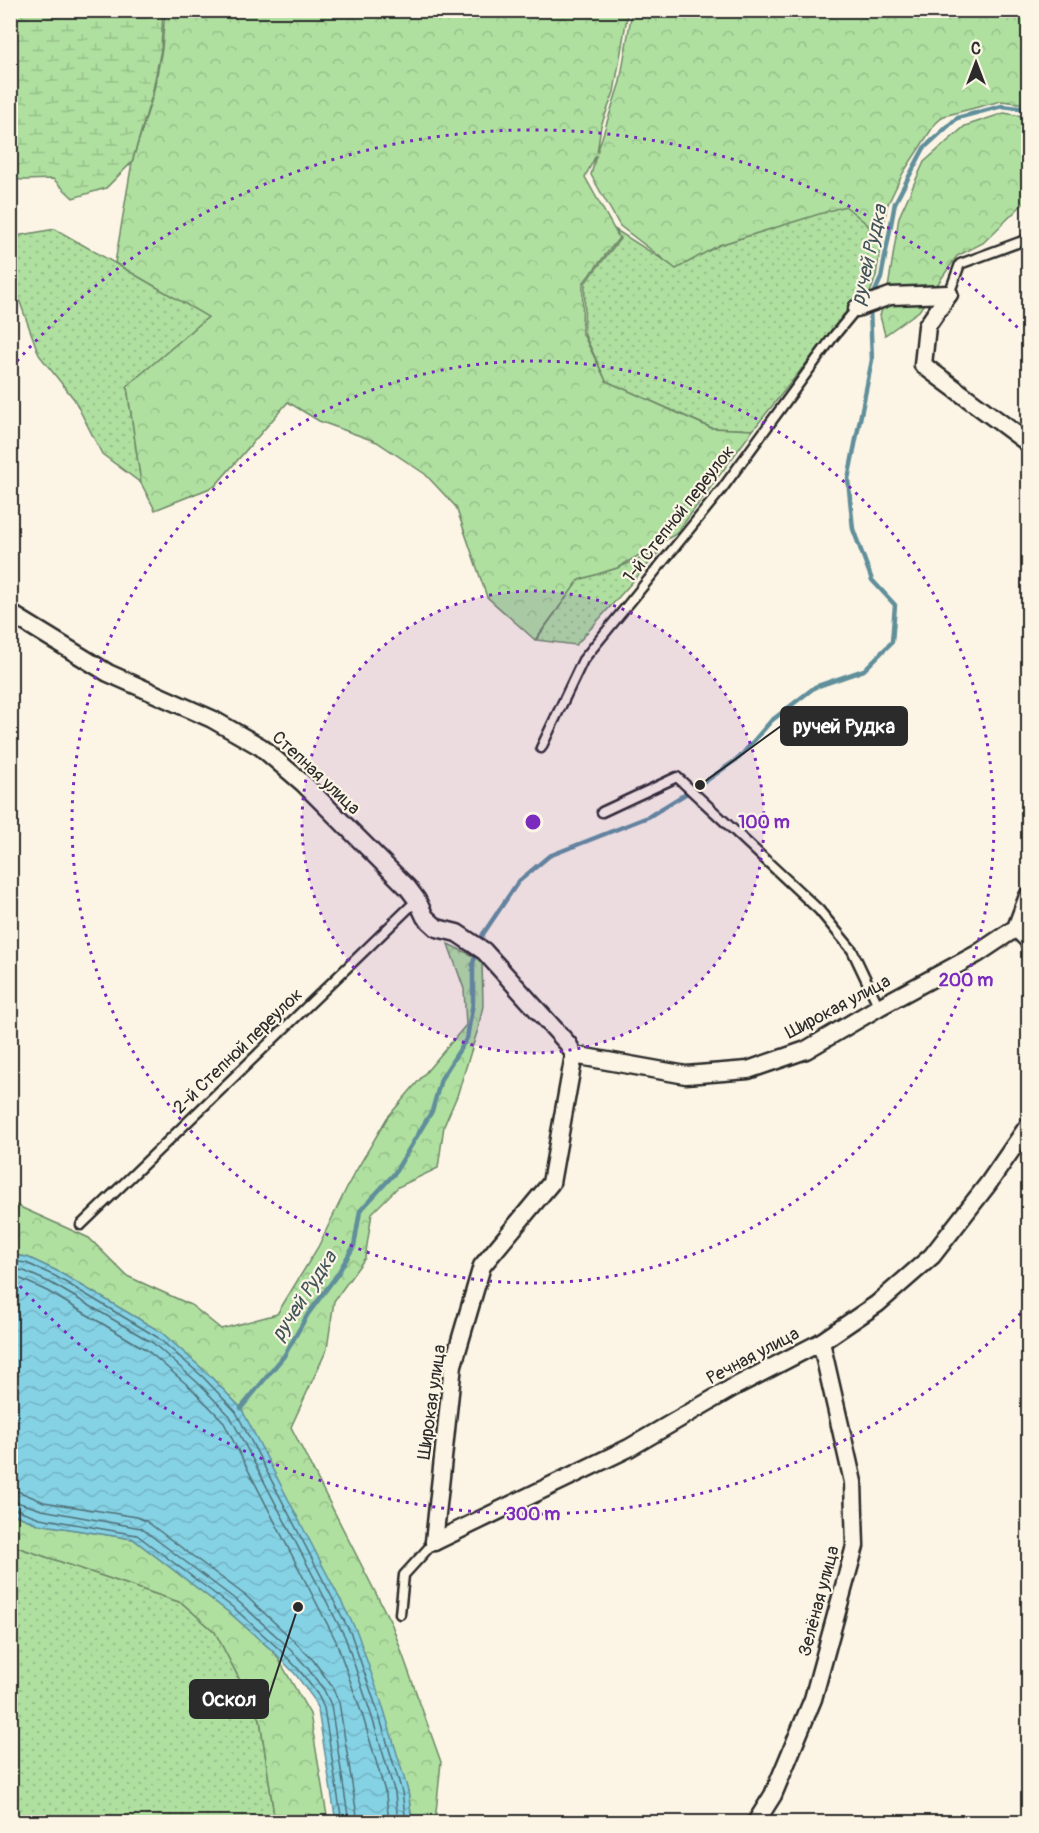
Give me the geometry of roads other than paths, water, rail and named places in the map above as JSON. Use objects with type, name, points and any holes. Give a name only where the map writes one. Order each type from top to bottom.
[{"type":"street","points":[[856,308],[890,296],[949,294]]},
{"type":"street","points":[[949,294],[927,326],[923,365],[1029,443]]},
{"type":"street","name":"Степная улица","points":[[10,613],[108,673],[212,719],[261,747],[304,784],[408,888],[425,917],[437,928],[457,933],[478,947],[568,1044],[574,1055]]},
{"type":"street","points":[[1029,896],[1016,928],[1029,940]]},
{"type":"street","name":"Широкая улица","points":[[434,1542],[456,1354],[482,1266],[551,1183],[574,1055],[686,1075],[748,1071],[806,1050],[977,954],[1016,928]]},
{"type":"street","name":"Речная улица","points":[[434,1542],[628,1448],[732,1388],[822,1342],[877,1304],[932,1256],[988,1184],[1029,1126]]},
{"type":"street","name":"Зелёная улица","points":[[756,1822],[773,1796],[813,1699],[855,1546],[854,1482],[822,1342]]},
{"type":"lane","points":[[949,294],[960,264],[1029,239]]},
{"type":"lane","name":"1-й Степной переулок","points":[[541,748],[583,660],[722,489],[856,308]]},
{"type":"lane","points":[[602,812],[677,777],[819,910],[852,950],[879,1007]]},
{"type":"lane","name":"2-й Степной переулок","points":[[81,1225],[417,900]]},
{"type":"lane","points":[[400,1614],[404,1575],[434,1542]]},
{"type":"water","points":[[11,1255],[27,1257],[57,1271],[161,1332],[207,1373],[241,1408],[357,1632],[384,1710],[408,1791],[412,1822],[336,1822],[318,1710],[313,1698],[296,1675],[275,1653],[231,1614],[133,1539],[38,1524],[11,1513]]},
{"type":"waterway","name":"ручей Рудка","points":[[873,296],[881,278],[895,203],[924,148],[957,118],[1002,106],[1028,109]]},
{"type":"waterway","name":"ручей Рудка","points":[[241,1408],[284,1356],[308,1314],[337,1275],[354,1246],[360,1211],[394,1174],[432,1111],[441,1079],[467,1038],[473,1003],[473,963],[483,934],[518,882],[549,856],[648,817],[700,785],[739,758],[771,721],[815,687],[864,670],[892,642],[895,605],[872,580],[853,529],[848,479],[872,360],[870,307]]},
{"type":"place","name":"ручей Рудка","points":[[700,785]]},
{"type":"place","name":"Оскол","points":[[298,1607]]}]
